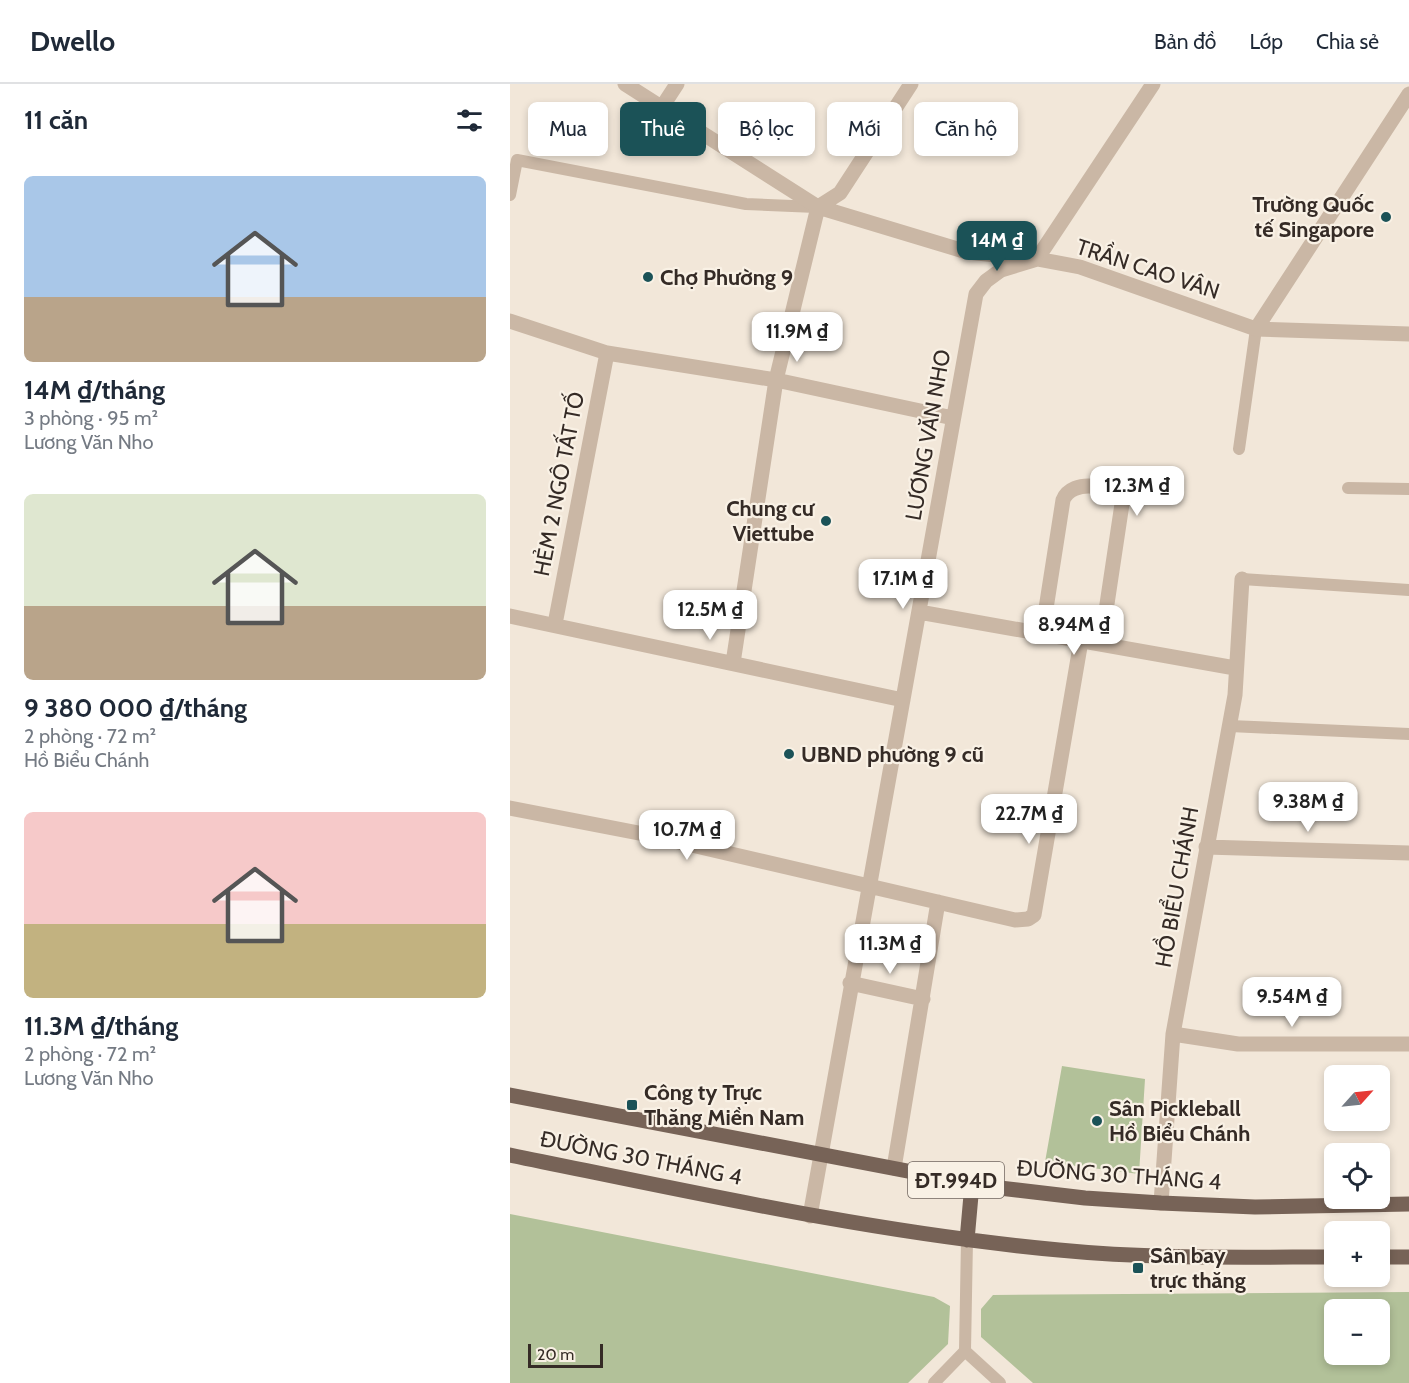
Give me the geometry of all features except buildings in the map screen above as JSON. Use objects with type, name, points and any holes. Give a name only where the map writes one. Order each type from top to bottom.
[{"type":"main road","name":"ĐƯỜNG 30 THÁNG 4","points":[[510,1095],[972,1184],[1085,1198],[1254,1207],[1409,1204]]},
{"type":"main road","name":"ĐƯỜNG 30 THÁNG 4","points":[[510,1155],[810,1216],[967,1240],[1060,1250],[1164,1256],[1324,1257]]},
{"type":"main road","points":[[967,1240],[972,1184]]},
{"type":"main road","points":[[1390,1257],[1409,1257]]},
{"type":"street","name":"TRẦN CAO VÂN","points":[[625,84],[654,102]]},
{"type":"street","points":[[665,102],[677,84]]},
{"type":"street","points":[[733,663],[776,380],[818,207],[840,193],[910,84]]},
{"type":"street","points":[[1036,259],[1153,84]]},
{"type":"street","points":[[1256,329],[1409,94]]},
{"type":"street","name":"TRẦN CAO VÂN","points":[[706,135],[818,207],[967,252],[1036,259],[1080,267],[1256,329],[1409,334]]},
{"type":"street","name":"LƯƠNG VĂN NHO","points":[[810,1216],[850,983],[979,287],[1001,270],[1036,259]]},
{"type":"street","points":[[510,321],[607,352],[776,380],[953,418]]},
{"type":"street","name":"HẺM 2 NGÔ TẤT TỐ","points":[[555,624],[607,352]]},
{"type":"street","points":[[1042,634],[1063,500],[1068,490],[1080,485],[1111,492],[1119,497],[1122,504],[1101,644]]},
{"type":"street","name":"HỒ BIỂU CHÁNH","points":[[1161,1203],[1173,1034],[1235,695],[1242,579]]},
{"type":"street","points":[[919,612],[1235,668]]},
{"type":"street","points":[[510,616],[903,700]]},
{"type":"street","points":[[510,808],[649,835],[1016,920],[1028,919],[1034,915],[1081,641]]},
{"type":"street","points":[[1206,847],[1409,853]]},
{"type":"street","points":[[894,1168],[938,902]]},
{"type":"street","points":[[850,983],[922,999]]},
{"type":"street","points":[[1173,1034],[1238,1044],[1409,1044]]},
{"type":"lane","points":[[510,195],[513,158],[746,204],[818,207]]},
{"type":"lane","points":[[1239,449],[1256,329]]},
{"type":"lane","points":[[1348,488],[1409,489]]},
{"type":"lane","points":[[1242,579],[1409,590]]},
{"type":"lane","points":[[1230,726],[1409,734]]},
{"type":"lane","points":[[934,1383],[965,1351],[967,1240]]},
{"type":"lane","points":[[965,1351],[1000,1383]]},
{"type":"green space","name":"Sân Pickleball Hồ Biểu Chánh","points":[[1062,1066],[1145,1079],[1139,1174],[1045,1162]]},
{"type":"green space","points":[[510,1214],[934,1297],[950,1306],[948,1344],[908,1383],[510,1383]]},
{"type":"green space","points":[[1409,1292],[1409,1383],[1033,1383],[981,1337],[981,1309],[993,1295]]},
{"type":"place","name":"Trường Quốc tế Singapore","points":[[1386,217]]},
{"type":"place","name":"Chợ Phường 9","points":[[648,277]]},
{"type":"place","name":"Chung cư Viettube","points":[[826,521]]},
{"type":"place","name":"UBND phường 9 cũ","points":[[789,754]]},
{"type":"place","name":"Công ty Trực Thăng Miền Nam","points":[[632,1105]]},
{"type":"place","name":"Sân Pickleball Hồ Biểu Chánh","points":[[1097,1121]]},
{"type":"place","name":"Sân bay trực thăng","points":[[1138,1268]]}]
